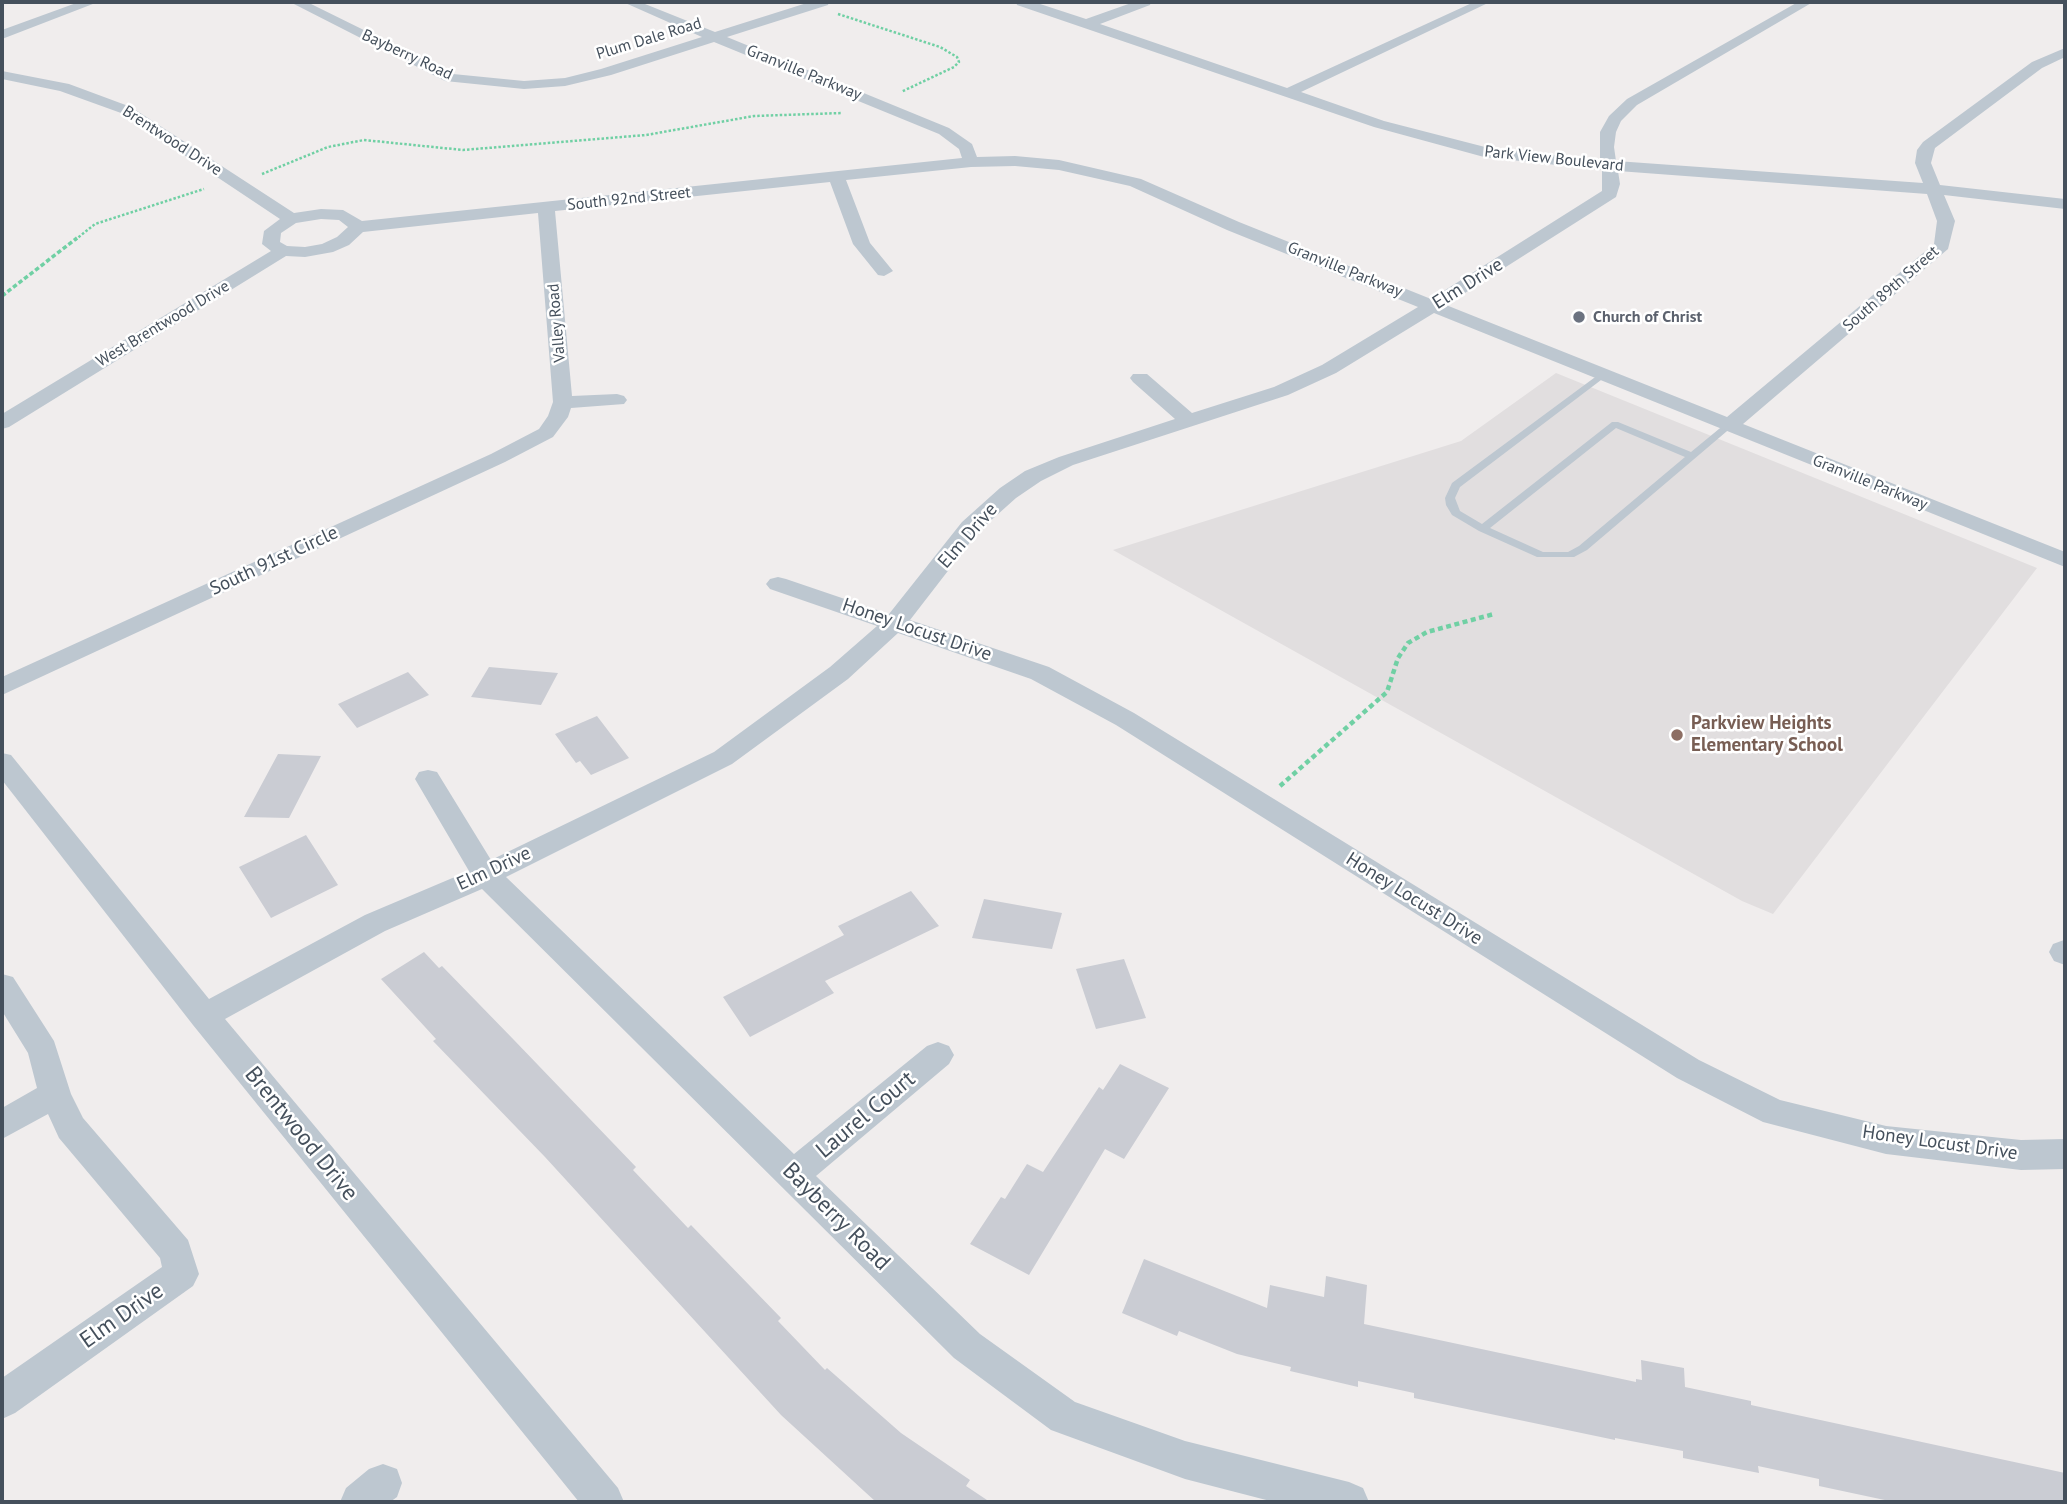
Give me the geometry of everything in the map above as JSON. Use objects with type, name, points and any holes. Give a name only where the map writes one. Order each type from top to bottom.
[{"type":"street","points":[[2,35],[91,2]]},
{"type":"street","name":"Bayberry Road","points":[[298,2],[450,78],[524,85],[565,82]]},
{"type":"street","name":"Granville Parkway","points":[[629,2],[944,131],[966,147],[971,162],[1015,161],[1059,165],[1135,182],[1233,226],[2065,560]]},
{"type":"street","name":"Park View Boulevard","points":[[1023,2],[1379,124],[1467,148],[1534,160],[1932,189],[2065,204]]},
{"type":"street","points":[[1087,24],[1145,2]]},
{"type":"street","points":[[1287,93],[1484,2]]},
{"type":"street","name":"Elm Drive","points":[[204,1016],[375,923],[486,874],[723,758],[839,673],[895,621],[976,521],[1022,483],[1086,454],[1281,391],[1329,369],[1432,306],[1604,198],[1612,188],[1606,147],[1608,132],[1614,119],[1624,108],[1807,2]]},
{"type":"street","name":"Plum Dale Road","points":[[565,82],[606,72],[715,37],[828,7]]},
{"type":"street","name":"South 89th Street","points":[[1728,426],[1936,252],[1947,229],[1923,163],[1925,150],[1929,145],[2037,65],[2065,52]]},
{"type":"street","name":"Brentwood Drive","points":[[2,75],[64,87],[103,99],[125,110],[291,219]]},
{"type":"street","name":"South 92nd Street","points":[[291,219],[321,214],[344,215],[358,227],[971,162]]},
{"type":"street","points":[[836,176],[862,244],[884,271]]},
{"type":"street","name":"Valley Road","points":[[546,208],[563,402]]},
{"type":"street","points":[[291,219],[273,231],[271,244],[283,251],[305,253],[327,248],[343,241],[358,227]]},
{"type":"street","name":"West Brentwood Drive","points":[[2,423],[283,251]]},
{"type":"street","points":[[1140,377],[1189,421]]},
{"type":"street","points":[[546,433],[558,417],[563,402],[617,400]]},
{"type":"street","name":"South 91st Circle","points":[[2,687],[546,433]]},
{"type":"street","name":"Honey Locust Drive","points":[[778,584],[895,621],[1040,673],[1125,719],[1688,1069],[1774,1112],[1886,1140],[2021,1155],[2065,1154]]},
{"type":"street","name":"Brentwood Drive","points":[[2,762],[204,1016],[604,1502]]},
{"type":"street","name":"Bayberry Road","points":[[428,779],[486,874],[967,1346],[1064,1417],[1185,1460],[1349,1502]]},
{"type":"street","points":[[2,986],[43,1051],[55,1094],[2,1125]]},
{"type":"street","name":"Laurel Court","points":[[793,1175],[938,1055]]},
{"type":"street","name":"Elm Drive","points":[[2,1400],[181,1274],[176,1251],[71,1128],[55,1094]]},
{"type":"lane","points":[[1602,375],[1456,485],[1452,491],[1451,505],[1457,513],[1483,529],[1541,555],[1570,555],[1583,548],[1728,426]]},
{"type":"lane","points":[[1483,529],[1615,424],[1692,456]]},
{"type":"path","points":[[828,7],[940,47],[957,57],[959,62],[954,67],[897,94]]},
{"type":"path","points":[[254,176],[328,147],[364,140],[463,150],[646,135],[745,117],[827,115],[852,111]]},
{"type":"path","points":[[2,296],[95,224],[211,187]]},
{"type":"path","points":[[1274,791],[1387,692],[1398,658],[1408,643],[1427,632],[1494,614]]},
{"type":"shaded area","name":"Parkview Heights Elementary School","points":[[1556,373],[2037,568],[1773,914],[1742,901],[1113,550],[1461,441]]},
{"type":"building","points":[[489,667],[558,673],[541,705],[471,697]]},
{"type":"building","points":[[408,672],[429,695],[357,728],[338,704]]},
{"type":"building","points":[[597,716],[629,758],[591,775],[580,761],[576,763],[555,734]]},
{"type":"building","points":[[278,754],[321,756],[289,818],[244,817]]},
{"type":"building","points":[[306,835],[338,885],[271,918],[239,867]]},
{"type":"building","points":[[911,891],[939,926],[825,981],[834,993],[750,1037],[723,997],[844,935],[838,926]]},
{"type":"building","points":[[984,899],[1062,913],[1052,949],[972,938]]},
{"type":"building","points":[[424,952],[439,968],[442,966],[636,1167],[633,1170],[688,1228],[691,1225],[781,1318],[778,1321],[825,1370],[827,1368],[901,1433],[970,1480],[966,1486],[990,1502],[876,1502],[781,1415],[545,1157],[433,1041],[436,1039],[381,979]]},
{"type":"building","points":[[1124,959],[1146,1018],[1096,1029],[1076,969]]},
{"type":"building","points":[[1120,1064],[1169,1088],[1124,1159],[1105,1149],[1029,1275],[970,1244],[1001,1197],[1005,1199],[1027,1164],[1043,1172],[1099,1087],[1103,1090]]},
{"type":"building","points":[[1144,1259],[1267,1308],[1270,1285],[1324,1297],[1326,1276],[1367,1285],[1364,1324],[1636,1382],[1636,1379],[1642,1380],[1641,1360],[1684,1368],[1685,1387],[1751,1401],[1751,1405],[2065,1473],[2065,1502],[1894,1502],[1819,1486],[1819,1479],[1758,1466],[1759,1473],[1683,1458],[1683,1451],[1615,1440],[1414,1398],[1414,1393],[1358,1381],[1358,1387],[1290,1371],[1291,1367],[1237,1354],[1179,1331],[1177,1336],[1122,1313]]},
{"type":"place","name":"Church of Christ","points":[[1579,317]]},
{"type":"place","name":"Parkview Heights Elementary School","points":[[1677,735]]}]
